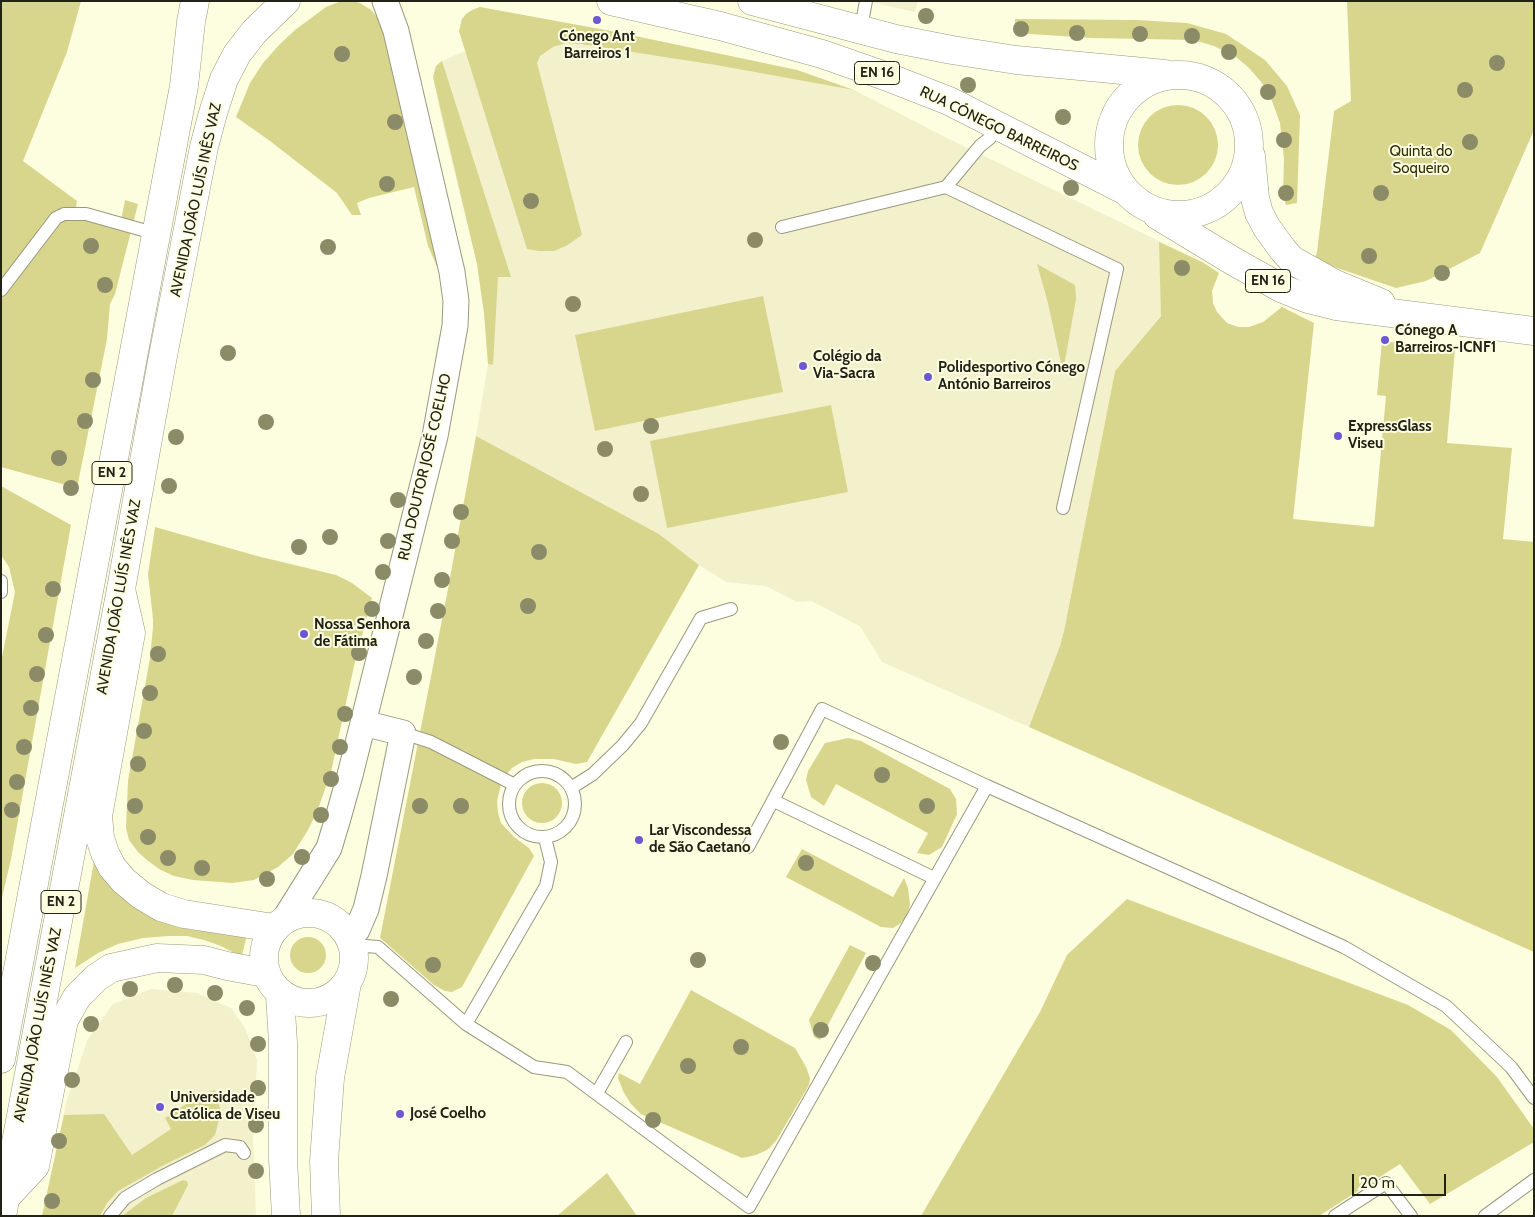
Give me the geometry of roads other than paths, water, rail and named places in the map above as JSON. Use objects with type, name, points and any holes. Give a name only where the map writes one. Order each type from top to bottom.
[{"type":"main road","name":"AVENIDA JOÃO LUÍS INÊS VAZ","points":[[1,1059],[157,234],[184,86],[195,1]]},
{"type":"main road","name":"AVENIDA JOÃO LUÍS INÊS VAZ","points":[[4,1206],[204,147],[224,79],[237,54],[254,32],[286,1]]},
{"type":"main road","name":"RUA CÓNEGO BARREIROS","points":[[611,1],[720,26],[822,54],[949,101],[1135,199],[1215,250],[1281,288],[1308,299],[1336,306],[1407,315],[1530,336]]},
{"type":"main road","name":"EN 16","points":[[752,1],[861,28],[896,39],[924,44],[1016,60],[1193,76],[1211,82],[1226,93],[1238,108],[1246,124],[1250,142],[1247,163],[1239,182],[1225,198],[1208,210],[1188,215],[1167,215],[1135,199],[1113,171],[1109,153],[1109,134],[1115,116],[1125,100],[1139,87],[1156,79],[1174,75]]},
{"type":"main road","name":"RUA CÓNEGO BARREIROS","points":[[1250,142],[1255,198],[1260,213],[1267,228],[1292,260],[1335,284],[1407,315]]},
{"type":"main road","points":[[120,589],[131,632],[98,816],[100,838],[105,853],[112,867],[124,881],[141,895],[161,907],[184,914],[279,924]]},
{"type":"main road","points":[[326,1216],[324,1161],[330,1078],[348,982],[353,970],[352,947],[341,926],[328,917],[313,913],[298,914],[279,924],[268,937],[263,961],[265,973],[271,985],[280,994],[294,1002],[309,1004],[324,1001],[338,994],[348,982]]},
{"type":"main road","points":[[4,1206],[35,1166],[64,1020],[77,997],[96,978],[111,968],[158,958],[204,960],[265,973]]},
{"type":"main road","points":[[280,994],[286,1216]]},
{"type":"street","name":"RUA DOUTOR JOSÉ COELHO","points":[[279,924],[329,848],[350,775],[435,436],[455,326],[456,301],[452,272],[396,31],[385,1]]},
{"type":"street","points":[[352,947],[366,909],[374,876],[403,733],[363,723]]},
{"type":"lane","points":[[861,28],[866,1]]},
{"type":"lane","points":[[782,227],[946,187],[980,146],[990,138],[997,125]]},
{"type":"lane","points":[[946,187],[1117,269],[1063,508]]},
{"type":"lane","points":[[1,290],[56,218],[64,214],[86,214],[157,234]]},
{"type":"lane","points":[[1,581],[1,592]]},
{"type":"lane","points":[[571,788],[593,774],[641,723],[700,618],[732,608]]},
{"type":"lane","points":[[748,847],[822,709],[986,786],[1352,952],[1446,1006],[1511,1067],[1534,1098]]},
{"type":"lane","points":[[403,733],[431,742],[515,785]]},
{"type":"lane","points":[[536,771],[547,771],[561,777],[571,788],[575,798],[572,820],[565,829],[556,835],[545,838],[525,834],[511,818],[508,809],[508,798],[518,780],[527,774],[536,771]]},
{"type":"lane","points":[[352,947],[378,947],[466,1024],[534,1067],[567,1072],[749,1207],[986,786]]},
{"type":"lane","points":[[774,801],[934,878]]},
{"type":"lane","points":[[466,1024],[546,886],[551,862],[545,838]]},
{"type":"lane","points":[[597,1094],[626,1042]]},
{"type":"lane","points":[[110,1216],[125,1198],[157,1179],[225,1144],[240,1147],[244,1153]]},
{"type":"lane","points":[[1485,1216],[1534,1180]]},
{"type":"lane","points":[[1335,1216],[1386,1182],[1411,1216]]},
{"type":"place","name":"Cónego Ant Barreiros 1","points":[[597,20]]},
{"type":"place","name":"Cónego A Barreiros-ICNF1","points":[[1385,340]]},
{"type":"place","name":"Colégio da Via-Sacra","points":[[803,366]]},
{"type":"place","name":"Polidesportivo Cónego António Barreiros","points":[[928,377]]},
{"type":"place","name":"ExpressGlass Viseu","points":[[1338,436]]},
{"type":"place","name":"Nossa Senhora de Fátima","points":[[304,634]]},
{"type":"place","name":"Lar Viscondessa de São Caetano","points":[[639,840]]},
{"type":"place","name":"Universidade Católica de Viseu","points":[[160,1107]]},
{"type":"place","name":"José Coelho","points":[[400,1114]]},
{"type":"park label","name":"Quinta do Soqueiro","points":[[1421,160]]}]
